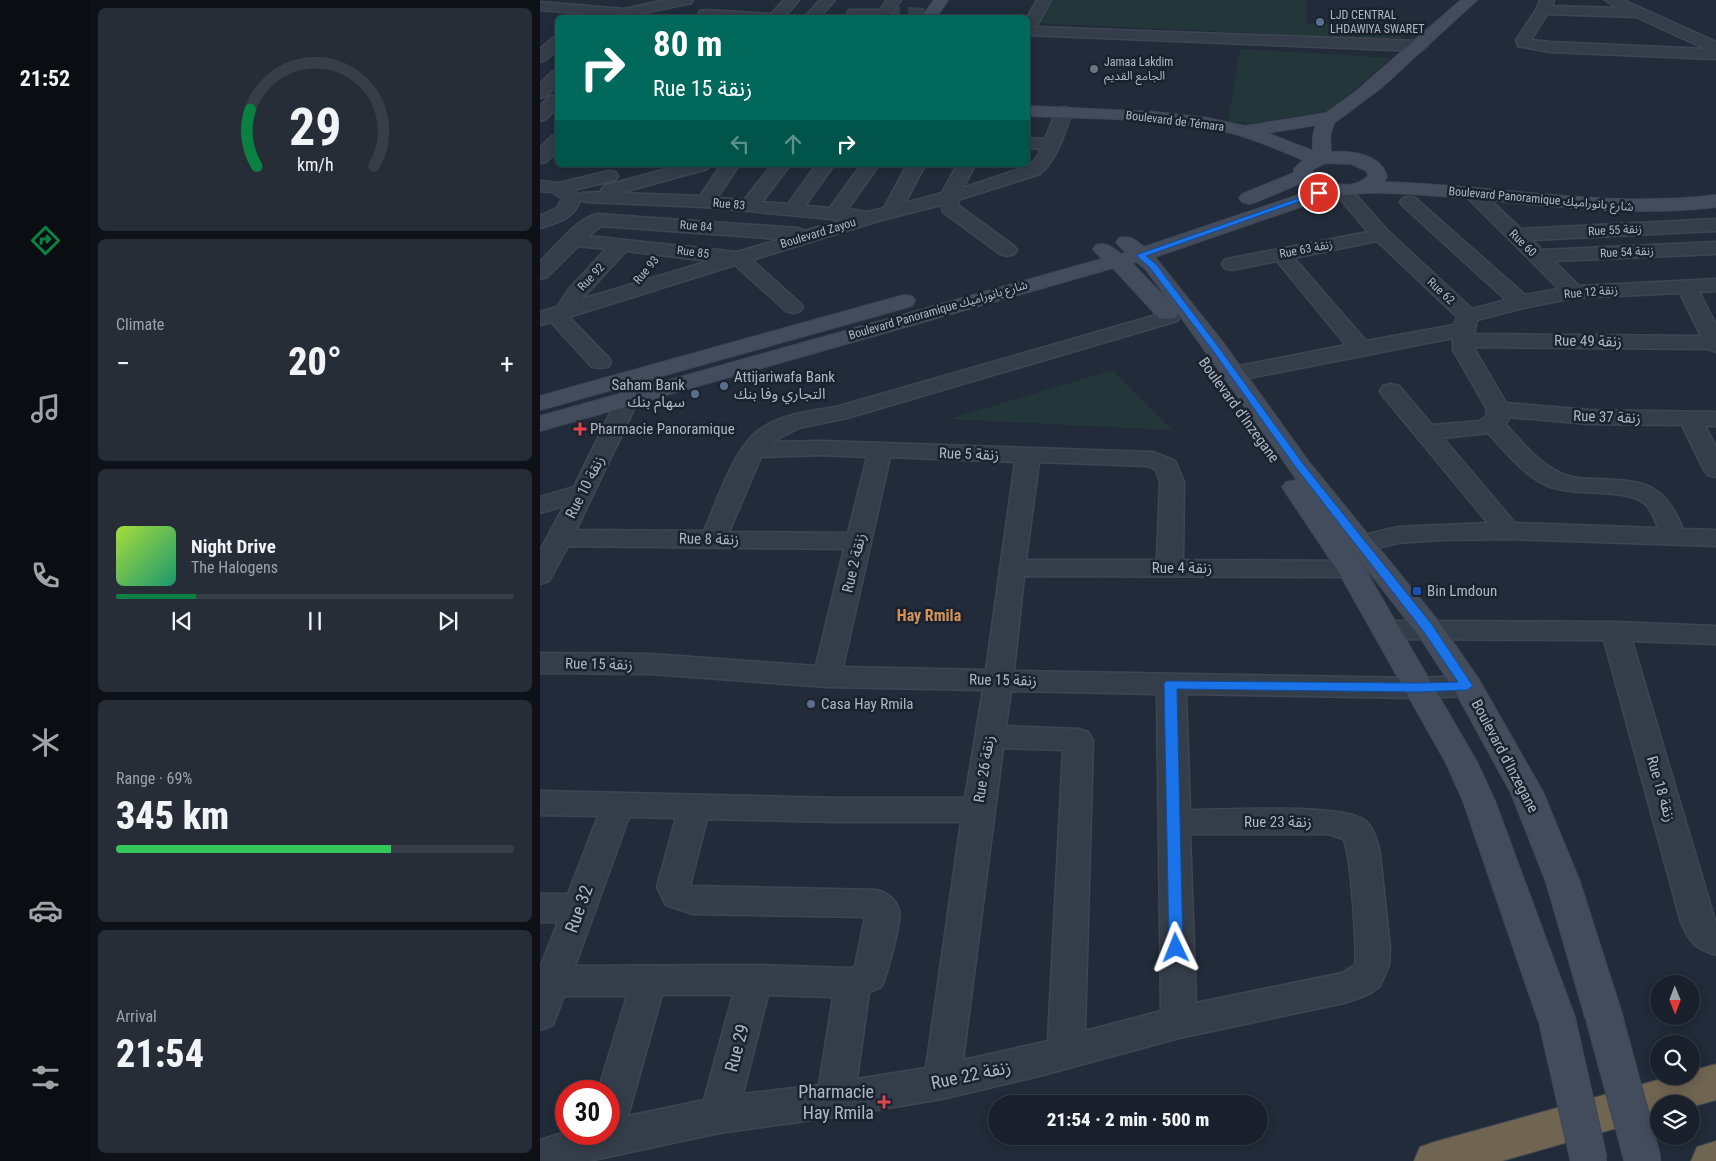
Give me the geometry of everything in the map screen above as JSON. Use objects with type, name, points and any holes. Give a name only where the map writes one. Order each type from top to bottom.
[{"type":"highway","points":[[1434,1161],[1716,1082]]},
{"type":"highway","points":[[1711,1161],[1716,1160]]},
{"type":"street","points":[[651,0],[682,1]]},
{"type":"street","points":[[779,15],[792,0]]},
{"type":"street","points":[[814,15],[828,0]]},
{"type":"street","points":[[852,15],[864,0]]},
{"type":"street","points":[[852,15],[884,14],[894,0]]},
{"type":"street","points":[[930,15],[941,0]]},
{"type":"street","points":[[1030,26],[1044,0]]},
{"type":"street","points":[[1244,131],[1330,117],[1352,103],[1470,0]]},
{"type":"street","points":[[1612,0],[1716,48]]},
{"type":"street","points":[[540,6],[624,15],[682,1]]},
{"type":"street","points":[[667,15],[682,1]]},
{"type":"street","points":[[704,15],[718,1]]},
{"type":"street","points":[[739,15],[749,5]]},
{"type":"street","points":[[1642,14],[1545,5],[1523,40],[1526,44],[1536,46],[1716,54]]},
{"type":"street","points":[[1531,25],[1548,26]]},
{"type":"street","points":[[1030,30],[1419,46]]},
{"type":"street","points":[[540,56],[555,33]]},
{"type":"street","points":[[540,63],[555,64]]},
{"type":"street","points":[[540,93],[555,78]]},
{"type":"street","points":[[540,116],[551,100]]},
{"type":"street","points":[[1234,203],[1312,165],[1343,144],[1352,103]]},
{"type":"street","name":"Boulevard de Témara","points":[[1030,111],[1196,129],[1244,142],[1312,165]]},
{"type":"street","name":"Boulevard de Témara","points":[[1030,118],[1063,116],[1172,118],[1244,131],[1312,165]]},
{"type":"street","name":"Boulevard Zayou","points":[[553,315],[871,217],[949,197],[1034,170],[1035,163],[1051,145],[1063,116]]},
{"type":"street","points":[[1330,117],[1322,130],[1321,142],[1312,165],[1314,184],[1337,190]]},
{"type":"street","points":[[540,158],[555,143]]},
{"type":"street","points":[[1030,143],[1051,145]]},
{"type":"street","points":[[1343,144],[1368,164],[1372,180]]},
{"type":"street","points":[[552,187],[578,167]]},
{"type":"street","points":[[552,187],[645,167]]},
{"type":"street","points":[[543,222],[560,214],[579,200],[694,167]]},
{"type":"street","points":[[705,202],[729,167]]},
{"type":"street","points":[[749,206],[779,167]]},
{"type":"street","points":[[793,210],[824,167]]},
{"type":"street","points":[[836,213],[869,167]]},
{"type":"street","points":[[891,212],[915,167]]},
{"type":"street","points":[[965,167],[949,197],[950,208],[1007,250]]},
{"type":"street","points":[[658,200],[679,171]]},
{"type":"street","name":"Boulevard Panoramique شارع بانوراميك","points":[[1372,180],[1473,193],[1624,206],[1668,207],[1714,201]]},
{"type":"street","name":"Boulevard Panoramique شارع بانوراميك","points":[[540,402],[866,310],[1122,252],[1372,180],[1632,197],[1682,195],[1714,201]]},
{"type":"street","points":[[552,187],[579,200]]},
{"type":"street","name":"Rue 62","points":[[1337,190],[1381,235],[1464,329],[1464,350],[1495,417],[1530,462],[1559,482],[1587,487],[1645,492],[1656,500],[1674,537]]},
{"type":"street","name":"Rue 60","points":[[1473,193],[1574,292]]},
{"type":"street","name":"Rue 83","points":[[579,200],[705,202],[871,217]]},
{"type":"street","points":[[1409,202],[1521,302]]},
{"type":"street","name":"Boulevard Panoramique شارع بانوراميك","points":[[540,424],[1074,272],[1199,216]]},
{"type":"street","name":"Rue 84","points":[[540,273],[594,221],[614,220],[812,236]]},
{"type":"street","name":"Rue 85","points":[[543,222],[579,235],[622,244],[739,258]]},
{"type":"street","name":"Rue 55 زنقة","points":[[1514,235],[1716,225]]},
{"type":"street","name":"Rue 63 زنقة","points":[[1232,264],[1381,235]]},
{"type":"street","name":"Rue 92","points":[[553,315],[622,244]]},
{"type":"street","name":"Rue 54 زنقة","points":[[1537,256],[1716,248]]},
{"type":"street","name":"Rue 93","points":[[628,292],[664,249]]},
{"type":"street","name":"Boulevard d'Inzegane","points":[[1122,252],[1146,288],[1356,557],[1429,629],[1467,686],[1527,792],[1562,882],[1604,1017],[1643,1161]]},
{"type":"street","name":"Boulevard d'Inzegane","points":[[1122,252],[1153,266],[1234,374],[1300,467],[1356,557],[1388,630],[1418,688],[1462,762],[1479,801],[1557,1020],[1590,1161]]},
{"type":"street","points":[[1281,254],[1360,348]]},
{"type":"street","points":[[739,258],[793,307]]},
{"type":"street","name":"Rue 12 زنقة","points":[[1464,329],[1521,302],[1574,292],[1716,285]]},
{"type":"street","points":[[1687,287],[1715,345]]},
{"type":"street","points":[[553,315],[600,362]]},
{"type":"street","points":[[713,539],[752,450],[758,441],[778,428],[804,420],[840,413],[1170,317]]},
{"type":"street","points":[[1234,374],[1464,329]]},
{"type":"street","name":"Rue 49 زنقة","points":[[1464,329],[1715,345]]},
{"type":"street","points":[[1391,391],[1508,531]]},
{"type":"street","name":"Rue 10 زنقة","points":[[540,575],[584,492],[628,399]]},
{"type":"street","points":[[821,448],[829,430],[840,413]]},
{"type":"street","name":"Rue 37 زنقة","points":[[1495,417],[1569,416],[1716,419]]},
{"type":"street","points":[[1425,433],[1483,427],[1495,417]]},
{"type":"street","points":[[1690,419],[1716,470]]},
{"type":"street","name":"Rue 5 زنقة","points":[[752,450],[821,448],[1028,456],[1153,458],[1167,466],[1172,482],[1170,568]]},
{"type":"street","name":"Rue 2 زنقة","points":[[827,677],[880,450]]},
{"type":"street","name":"Rue 26 زنقة","points":[[942,1082],[978,810],[999,680],[1028,456]]},
{"type":"street","points":[[540,505],[584,492]]},
{"type":"street","name":"Rue 4 زنقة","points":[[1012,568],[1170,568],[1356,557],[1417,533],[1508,531],[1716,538]]},
{"type":"street","name":"Rue 8 زنقة","points":[[559,538],[859,541]]},
{"type":"street","points":[[1388,630],[1615,631],[1716,635]]},
{"type":"street","name":"Rue 18 زنقة","points":[[1615,631],[1698,922],[1703,933],[1716,942]]},
{"type":"street","name":"Rue 15 زنقة","points":[[540,663],[651,664],[827,677],[1418,688],[1467,686]]},
{"type":"street","points":[[1170,684],[1179,1022]]},
{"type":"street","points":[[989,736],[1078,740],[1066,1053]]},
{"type":"street","points":[[540,803],[696,807],[978,810]]},
{"type":"street","name":"Rue 32","points":[[540,1014],[618,805]]},
{"type":"street","points":[[552,982],[755,980],[853,983],[869,976],[883,913],[882,908],[877,904],[693,900],[680,898],[675,894],[674,887],[696,807]]},
{"type":"street","name":"Rue 23 زنقة","points":[[1173,822],[1320,822],[1351,826],[1358,832],[1364,854],[1373,949]]},
{"type":"street","points":[[540,908],[580,908]]},
{"type":"street","name":"Rue 22 زنقة","points":[[620,1128],[835,1100],[942,1082],[1066,1053],[1179,1022],[1344,988],[1363,981],[1369,974],[1372,969],[1373,949]]},
{"type":"street","points":[[620,1080],[649,980]]},
{"type":"street","name":"Rue 29","points":[[718,1115],[755,980]]},
{"type":"street","points":[[835,1100],[853,983]]},
{"type":"street","name":"Rue 22 زنقة","points":[[540,1158],[570,1145]]},
{"type":"green space","points":[[1045,0],[1306,0],[1306,23],[1411,28],[1402,40],[1035,23]]},
{"type":"green space","points":[[1240,49],[1391,58],[1329,111],[1255,123],[1228,122]]},
{"type":"green space","points":[[1113,370],[1172,430],[949,419]]},
{"type":"tunnel","points":[[884,14],[906,15]]},
{"type":"place","name":"LJD CENTRAL LHDAWIYA SWARET","points":[[1320,22]]},
{"type":"place","name":"Jamaa Lakdim الجامع القديم","points":[[1094,69]]},
{"type":"place","name":"Attijariwafa Bank التجاري وفا بنك","points":[[724,386]]},
{"type":"place","name":"Saham Bank سهام بنك","points":[[695,394]]},
{"type":"place","name":"Pharmacie Panoramique","points":[[580,429]]},
{"type":"place","name":"Bin Lmdoun","points":[[1417,591]]},
{"type":"place","name":"Casa Hay Rmila","points":[[811,704]]},
{"type":"place","name":"Pharmacie Hay Rmila","points":[[884,1102]]},
{"type":"district","name":"Hay Rmila","points":[[929,615]]},
{"type":"route","points":[[1176,948],[1170,684],[1418,688],[1467,686],[1429,629],[1300,467],[1214,346],[1153,266],[1140,255],[1319,193]]}]
